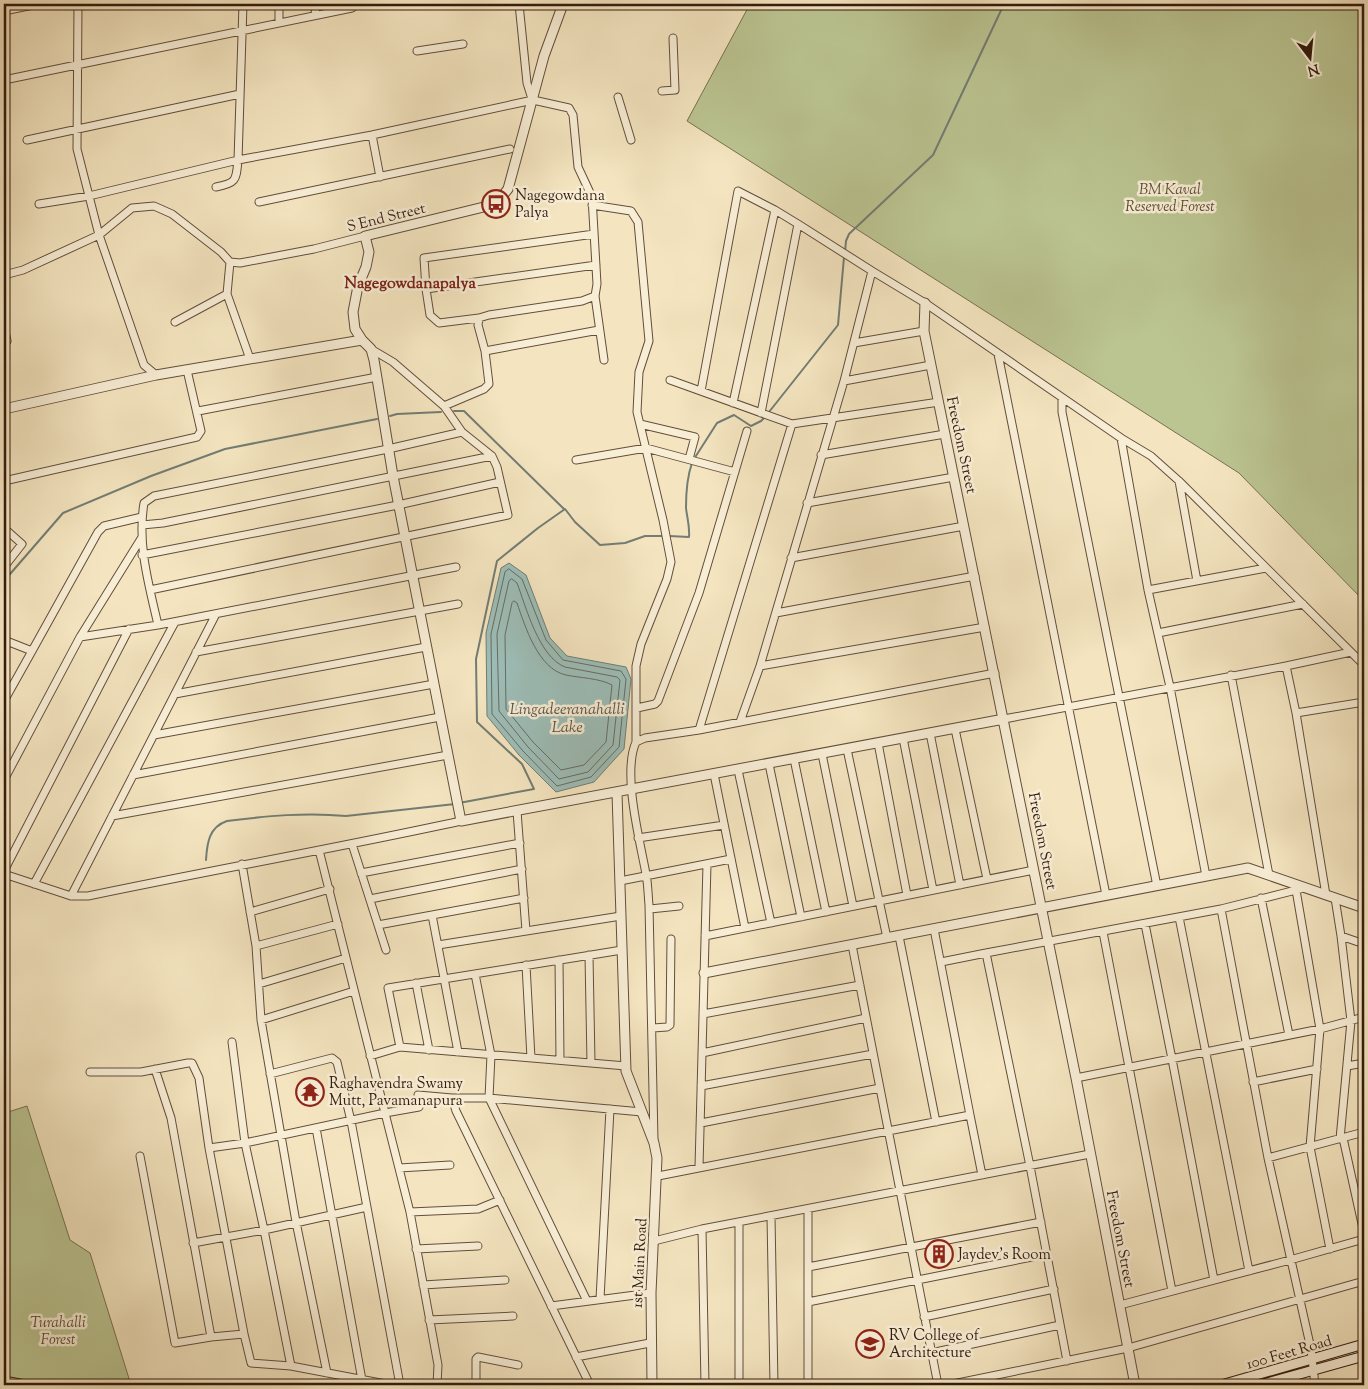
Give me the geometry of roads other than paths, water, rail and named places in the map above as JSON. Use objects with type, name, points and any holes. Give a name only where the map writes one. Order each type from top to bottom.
[{"type":"street","points":[[4,11],[38,4]]},
{"type":"street","points":[[78,4],[77,149],[99,235],[144,365],[156,375]]},
{"type":"street","points":[[216,186],[233,183],[237,178],[243,4]]},
{"type":"street","points":[[279,4],[279,22]]},
{"type":"street","points":[[315,15],[316,4]]},
{"type":"street","points":[[4,80],[352,8],[352,4]]},
{"type":"street","points":[[519,4],[527,83],[532,100]]},
{"type":"street","name":"S End Street","points":[[230,262],[240,263],[314,249],[496,204],[508,188],[544,56],[562,4]]},
{"type":"street","points":[[662,91],[675,90],[673,38]]},
{"type":"street","points":[[417,51],[463,44]]},
{"type":"street","points":[[27,140],[240,94]]},
{"type":"street","points":[[618,97],[631,140]]},
{"type":"street","points":[[39,204],[89,196],[238,160],[372,135],[532,100],[569,108],[574,125],[578,167],[592,197],[597,284],[595,296],[604,360]]},
{"type":"street","points":[[372,135],[380,176]]},
{"type":"street","points":[[259,202],[510,149]]},
{"type":"street","points":[[701,391],[738,191],[776,210],[925,303],[1121,438],[1151,456],[1179,481],[1364,665]]},
{"type":"street","points":[[592,205],[632,211],[638,222],[649,341],[639,372],[637,412],[671,562],[667,579],[637,657],[636,742],[632,751],[632,790],[650,909],[654,1143]]},
{"type":"street","points":[[4,274],[22,270],[99,235],[132,208],[154,206],[172,214],[221,252],[230,262],[228,294],[250,359]]},
{"type":"street","points":[[733,403],[776,210]]},
{"type":"street","points":[[761,413],[798,224]]},
{"type":"street","points":[[594,234],[424,258],[430,314],[439,323],[582,301],[595,296]]},
{"type":"street","points":[[150,590],[508,515],[497,467],[492,456],[462,432],[444,406],[393,362],[371,349],[355,329],[353,312],[358,286],[366,267],[369,252],[365,236]]},
{"type":"street","points":[[426,289],[596,265]]},
{"type":"street","points":[[740,722],[760,666],[844,381],[872,271]]},
{"type":"street","points":[[175,322],[228,294]]},
{"type":"street","name":"Freedom Street","points":[[925,303],[924,331],[1049,941],[1135,1385]]},
{"type":"street","points":[[444,406],[484,389],[489,384],[485,352],[478,326],[479,318]]},
{"type":"street","points":[[4,326],[7,341],[4,342]]},
{"type":"street","points":[[485,352],[599,330]]},
{"type":"street","points":[[854,343],[924,331]]},
{"type":"street","points":[[4,409],[156,375],[362,340]]},
{"type":"street","points":[[371,349],[398,505],[461,821]]},
{"type":"street","points":[[998,354],[1070,706],[1106,896]]},
{"type":"street","points":[[844,381],[931,365]]},
{"type":"street","points":[[4,481],[197,437],[201,431],[198,411],[187,370]]},
{"type":"street","points":[[198,411],[377,378]]},
{"type":"street","points":[[670,380],[792,424],[939,402]]},
{"type":"street","points":[[1062,398],[1062,412],[1157,886]]},
{"type":"street","points":[[640,424],[695,437],[689,459]]},
{"type":"street","points":[[699,730],[792,424]]},
{"type":"street","points":[[637,708],[655,704],[658,701],[699,593],[747,431]]},
{"type":"street","points":[[158,625],[142,555],[144,503],[154,496],[388,450],[462,432]]},
{"type":"street","points":[[821,455],[945,434]]},
{"type":"street","points":[[1121,438],[1148,590],[1170,687],[1206,876]]},
{"type":"street","points":[[576,460],[646,448],[735,472]]},
{"type":"street","points":[[4,701],[98,532],[104,526],[142,521],[163,523],[492,456]]},
{"type":"street","points":[[807,503],[954,477]]},
{"type":"street","points":[[1179,481],[1197,581]]},
{"type":"street","points":[[142,555],[398,505],[500,482]]},
{"type":"street","points":[[791,558],[964,526]]},
{"type":"street","points":[[4,528],[22,544],[4,567]]},
{"type":"street","points":[[4,780],[80,637],[142,537]]},
{"type":"street","points":[[80,637],[175,622],[456,566]]},
{"type":"street","points":[[1148,590],[1266,568]]},
{"type":"street","points":[[776,613],[975,576]]},
{"type":"street","points":[[196,652],[458,604]]},
{"type":"street","points":[[1158,633],[1303,604]]},
{"type":"street","points":[[71,896],[216,614]]},
{"type":"street","points":[[34,884],[175,622]]},
{"type":"street","points":[[760,666],[985,627]]},
{"type":"street","points":[[129,629],[4,873],[71,896],[88,896],[461,821],[955,729],[1351,652]]},
{"type":"street","points":[[4,640],[32,652]]},
{"type":"street","points":[[175,694],[426,647]]},
{"type":"street","points":[[1286,666],[1331,896],[1341,936],[1351,1021],[1341,1138],[1364,1233]]},
{"type":"street","points":[[636,742],[645,738],[699,730],[995,673]]},
{"type":"street","points":[[1231,675],[1269,875]]},
{"type":"street","points":[[154,735],[434,684]]},
{"type":"street","points":[[1296,713],[1364,702]]},
{"type":"street","points":[[133,775],[440,717]]},
{"type":"street","points":[[955,729],[987,880]]},
{"type":"street","points":[[930,733],[960,885]]},
{"type":"street","points":[[903,738],[933,890]]},
{"type":"street","points":[[878,743],[907,896]]},
{"type":"street","points":[[847,749],[887,938]]},
{"type":"street","points":[[822,754],[852,906]]},
{"type":"street","points":[[112,816],[448,755]]},
{"type":"street","points":[[794,759],[826,912]]},
{"type":"street","points":[[769,764],[801,917]]},
{"type":"street","points":[[738,770],[771,923]]},
{"type":"street","points":[[714,774],[745,928]]},
{"type":"street","name":"1st Main Road","points":[[617,793],[626,1071],[654,1143],[657,1158],[658,1176],[651,1293],[650,1343],[652,1385]]},
{"type":"street","points":[[517,811],[526,931]]},
{"type":"street","points":[[638,838],[724,825]]},
{"type":"street","points":[[361,873],[520,843]]},
{"type":"street","points":[[352,844],[386,950]]},
{"type":"street","points":[[319,850],[410,1212],[438,1365],[437,1385]]},
{"type":"street","points":[[620,881],[731,859]]},
{"type":"street","points":[[242,864],[256,946],[261,1020],[270,1074],[296,1222],[327,1373]]},
{"type":"street","points":[[699,1167],[707,864]]},
{"type":"street","points":[[704,972],[1248,868],[1300,889],[1331,896],[1364,908]]},
{"type":"street","points":[[370,899],[522,870]]},
{"type":"street","points":[[705,936],[1034,870]]},
{"type":"street","points":[[250,912],[330,889]]},
{"type":"street","points":[[941,962],[1179,918],[1300,889]]},
{"type":"street","points":[[1300,889],[1320,1029],[1310,1147],[1330,1249]]},
{"type":"street","points":[[378,925],[524,898]]},
{"type":"street","points":[[1261,898],[1289,1035]]},
{"type":"street","points":[[650,909],[679,906]]},
{"type":"street","points":[[1222,909],[1268,1158],[1312,1359],[1314,1385]]},
{"type":"street","points":[[432,915],[458,1052]]},
{"type":"street","points":[[438,945],[621,916]]},
{"type":"street","points":[[1179,918],[1249,1271]]},
{"type":"street","points":[[256,946],[338,924]]},
{"type":"street","points":[[1145,924],[1214,1280]]},
{"type":"street","points":[[934,929],[982,1175]]},
{"type":"street","points":[[1103,932],[1172,1291]]},
{"type":"street","points":[[899,936],[936,1122]]},
{"type":"street","points":[[1341,936],[1364,944]]},
{"type":"street","points":[[653,1028],[667,1027],[670,1024],[671,938]]},
{"type":"street","points":[[852,945],[938,1385]]},
{"type":"street","points":[[400,1047],[388,988],[622,950]]},
{"type":"street","points":[[986,954],[1030,1166],[1067,1360]]},
{"type":"street","points":[[589,955],[591,1063]]},
{"type":"street","points":[[259,984],[346,958]]},
{"type":"street","points":[[560,960],[560,1060]]},
{"type":"street","points":[[526,965],[531,1058]]},
{"type":"street","points":[[475,974],[491,1055],[489,1098],[587,1301]]},
{"type":"street","points":[[416,983],[429,1050]]},
{"type":"street","points":[[703,1014],[860,985]]},
{"type":"street","points":[[261,1020],[354,990]]},
{"type":"street","points":[[1076,1078],[1320,1029],[1364,1016]]},
{"type":"street","points":[[702,1053],[866,1018]]},
{"type":"street","points":[[232,1042],[245,1143],[291,1366]]},
{"type":"street","points":[[370,1056],[400,1047],[626,1066]]},
{"type":"street","points":[[701,1086],[874,1054]]},
{"type":"street","points":[[270,1074],[332,1058],[337,1062],[351,1120],[400,1385]]},
{"type":"street","points":[[90,1072],[141,1072],[188,1062],[192,1063],[199,1078],[208,1148],[251,1362],[291,1366],[391,1385]]},
{"type":"street","points":[[1347,1066],[1364,1062]]},
{"type":"street","points":[[155,1069],[171,1118],[211,1337]]},
{"type":"street","points":[[1253,1082],[1317,1069]]},
{"type":"street","points":[[700,1122],[880,1088]]},
{"type":"street","points":[[418,1095],[452,1098],[489,1098],[642,1112]]},
{"type":"street","points":[[452,1098],[456,1111],[590,1385]]},
{"type":"street","points":[[208,1148],[245,1143],[418,1107]]},
{"type":"street","points":[[600,1299],[610,1109]]},
{"type":"street","points":[[658,1176],[970,1115]]},
{"type":"street","points":[[316,1128],[362,1380]]},
{"type":"street","points":[[1268,1158],[1364,1132]]},
{"type":"street","points":[[654,1240],[702,1229],[1090,1154]]},
{"type":"street","points":[[140,1156],[175,1343],[244,1334]]},
{"type":"street","points":[[399,1168],[450,1165]]},
{"type":"street","points":[[410,1212],[478,1209],[500,1200]]},
{"type":"street","points":[[193,1243],[264,1230],[367,1207]]},
{"type":"street","points":[[808,1209],[808,1385]]},
{"type":"street","points":[[771,1216],[774,1385]]},
{"type":"street","points":[[739,1222],[739,1385]]},
{"type":"street","points":[[808,1266],[1041,1222]]},
{"type":"street","points":[[702,1229],[705,1385]]},
{"type":"street","points":[[1120,1305],[1364,1239]]},
{"type":"street","points":[[416,1249],[478,1246]]},
{"type":"street","points":[[808,1302],[918,1282],[1047,1254]]},
{"type":"street","points":[[423,1285],[505,1280]]},
{"type":"street","points":[[948,1385],[1128,1348],[1364,1281]]},
{"type":"street","points":[[924,1317],[1054,1289]]},
{"type":"street","points":[[551,1306],[651,1293]]},
{"type":"street","points":[[429,1320],[513,1316]]},
{"type":"street","points":[[931,1353],[1060,1325]]},
{"type":"street","points":[[576,1356],[650,1343]]},
{"type":"street","name":"100 Feet Road","points":[[1221,1385],[1364,1344]]},
{"type":"street","name":"100 Feet Road","points":[[1260,1385],[1364,1356]]},
{"type":"street","points":[[476,1385],[476,1359],[478,1357],[518,1365]]},
{"type":"street","points":[[4,1381],[25,1385]]},
{"type":"water","name":"Lingadeeranahalli Lake","points":[[509,563],[526,575],[550,638],[567,656],[626,667],[631,679],[624,749],[594,782],[556,792],[519,755],[487,716],[486,633],[501,568]]},
{"type":"waterway","points":[[845,252],[849,234],[933,155],[1004,4]]},
{"type":"waterway","points":[[769,412],[838,325],[844,257]]},
{"type":"waterway","points":[[454,411],[464,411],[564,509]]},
{"type":"waterway","points":[[390,416],[441,412]]},
{"type":"waterway","points":[[694,459],[717,423],[734,415],[751,426],[766,416]]},
{"type":"waterway","points":[[4,581],[63,513],[151,476],[225,449],[377,419]]},
{"type":"waterway","points":[[669,536],[689,537],[686,497],[692,463]]},
{"type":"waterway","points":[[459,803],[534,789],[522,764],[477,722],[476,659],[497,561],[565,509],[575,522],[600,545],[625,543],[645,536],[664,536]]},
{"type":"waterway","points":[[206,860],[210,836],[216,827],[227,821],[286,815],[346,816],[455,804]]},
{"type":"place","name":"Nagegowdana Palya","points":[[496,204]]},
{"type":"place","name":"Raghavendra Swamy Mutt, Pavamanapura","points":[[310,1092]]},
{"type":"place","name":"Jaydev's Room","points":[[939,1254]]},
{"type":"place","name":"RV College of Architecture","points":[[870,1344]]},
{"type":"district","name":"Nagegowdanapalya","points":[[410,282]]},
{"type":"park label","name":"BM Kaval Reserved Forest","points":[[1170,198]]},
{"type":"park label","name":"Turahalli Forest","points":[[58,1330]]}]
